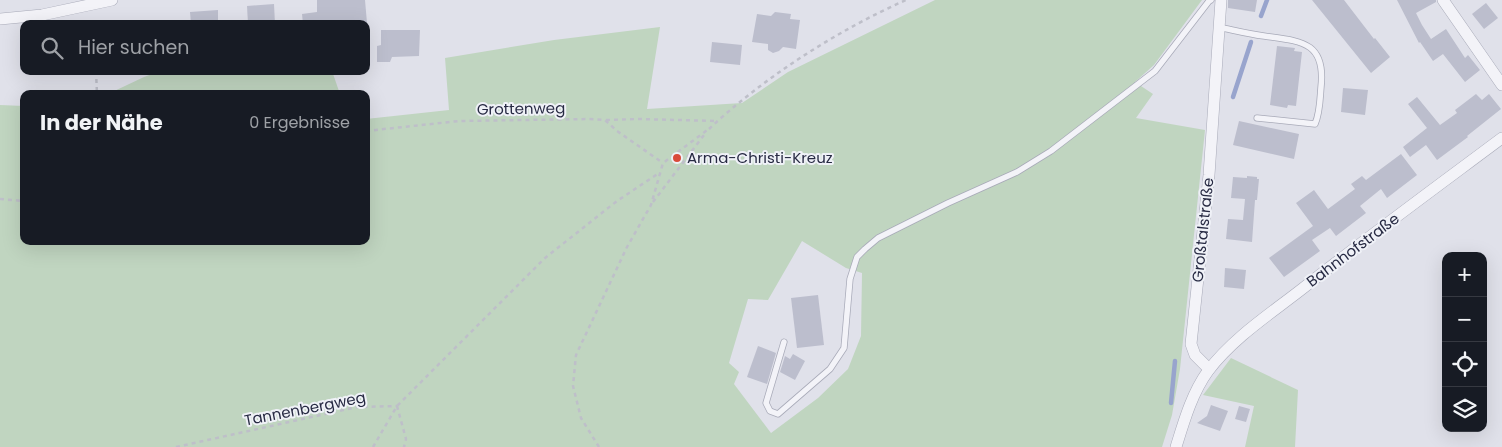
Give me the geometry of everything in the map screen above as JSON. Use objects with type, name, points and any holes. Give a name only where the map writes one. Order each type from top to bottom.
[{"type":"street","points":[[0,19],[42,15],[112,0]]},
{"type":"street","name":"Großtalstraße","points":[[1209,369],[1195,355],[1191,344],[1209,175],[1221,0]]},
{"type":"street","points":[[1443,0],[1502,86]]},
{"type":"street","name":"Bahnhofstraße","points":[[1209,369],[1235,342],[1262,320],[1354,248],[1502,138]]},
{"type":"street","points":[[1176,447],[1188,409],[1209,369]]},
{"type":"lane","points":[[784,342],[766,403],[770,411],[778,414],[830,369],[844,348],[850,279],[857,257],[865,249],[878,238],[948,203],[1017,172],[1051,151],[1155,71],[1211,0]]},
{"type":"lane","points":[[1218,27],[1247,34],[1301,42],[1311,48],[1322,63],[1320,100],[1318,117],[1315,124],[1257,118]]},
{"type":"path","points":[[651,205],[663,163],[787,66],[876,13],[906,0]]},
{"type":"path","points":[[96,75],[97,90]]},
{"type":"path","name":"Grottenweg","points":[[370,130],[459,121],[638,119],[718,121]]},
{"type":"path","points":[[604,120],[663,163]]},
{"type":"path","points":[[600,447],[581,418],[573,386],[576,355],[627,247],[651,205],[710,128]]},
{"type":"path","points":[[373,447],[397,406],[545,258],[617,201],[659,172]]},
{"type":"path","points":[[0,199],[20,201]]},
{"type":"path","points":[[397,406],[406,439],[404,447]]},
{"type":"path","name":"Tannenbergweg","points":[[176,447],[357,407],[397,406]]},
{"type":"green space","points":[[935,0],[1202,0],[1154,65],[1135,82],[1153,94],[1136,118],[1205,130],[1180,369],[1172,415],[1162,447],[0,447],[0,105],[20,106],[20,245],[370,245],[370,119],[449,110],[445,58],[554,40],[660,27],[647,109],[742,103],[788,72]],"holes":[[[802,241],[846,268],[862,273],[861,336],[848,369],[818,398],[771,433],[734,384],[739,372],[729,363],[748,299],[768,300]]]},
{"type":"green space","points":[[149,75],[333,75],[339,90],[116,90]]},
{"type":"green space","points":[[1231,358],[1298,390],[1295,447],[1245,447],[1254,406],[1203,395]]},
{"type":"building","points":[[317,0],[365,0],[367,20],[303,20],[302,14],[317,12]]},
{"type":"building","points":[[1228,0],[1257,0],[1255,12],[1228,8]]},
{"type":"building","points":[[1312,0],[1344,0],[1390,57],[1371,73]]},
{"type":"building","points":[[1397,0],[1436,0],[1436,2],[1416,13],[1422,25],[1431,39],[1446,29],[1465,58],[1468,55],[1480,70],[1465,82],[1443,54],[1433,61],[1419,43]]},
{"type":"building","points":[[1486,3],[1498,18],[1484,29],[1472,14]]},
{"type":"building","points":[[274,4],[275,20],[248,20],[247,6]]},
{"type":"building","points":[[218,10],[218,20],[191,20],[190,12]]},
{"type":"building","points":[[775,12],[791,14],[790,19],[800,20],[796,49],[783,47],[773,53],[768,50],[768,44],[752,42],[757,14],[771,16]]},
{"type":"building","points":[[381,30],[420,30],[419,56],[392,57],[390,62],[377,62],[377,46],[381,45]]},
{"type":"building","points":[[712,42],[742,45],[740,65],[710,62]]},
{"type":"building","points":[[1277,46],[1295,48],[1294,51],[1302,52],[1296,106],[1288,105],[1287,108],[1270,105]]},
{"type":"building","points":[[1343,88],[1368,90],[1365,115],[1341,112]]},
{"type":"building","points":[[1476,94],[1482,100],[1489,94],[1501,109],[1437,160],[1426,145],[1410,157],[1403,147],[1427,128],[1408,104],[1417,97],[1440,125],[1457,113],[1455,110]]},
{"type":"building","points":[[1239,121],[1299,134],[1294,159],[1233,145]]},
{"type":"building","points":[[1401,154],[1417,175],[1387,198],[1381,189],[1360,206],[1366,213],[1336,236],[1330,228],[1312,240],[1320,251],[1284,277],[1269,258],[1313,226],[1296,203],[1314,190],[1328,209],[1355,189],[1351,184],[1362,176],[1366,180]]},
{"type":"building","points":[[1247,176],[1259,179],[1257,200],[1255,200],[1252,242],[1226,239],[1228,219],[1243,220],[1245,199],[1231,198],[1233,177],[1247,178]]},
{"type":"building","points":[[1225,268],[1246,270],[1244,289],[1224,287]]},
{"type":"building","points":[[818,295],[824,345],[797,348],[791,298]]},
{"type":"building","points":[[758,346],[776,353],[767,384],[747,377]]},
{"type":"building","points":[[793,354],[805,361],[795,380],[780,372],[785,356],[790,359]]},
{"type":"building","points":[[1211,405],[1228,411],[1220,431],[1197,423],[1207,416]]},
{"type":"building","points":[[1239,406],[1250,409],[1246,422],[1235,419]]},
{"type":"waterway","points":[[1261,16],[1267,0]]},
{"type":"waterway","points":[[1233,97],[1251,42]]},
{"type":"waterway","points":[[1171,403],[1175,361]]},
{"type":"place","name":"Arma-Christi-Kreuz","points":[[677,158]]}]
